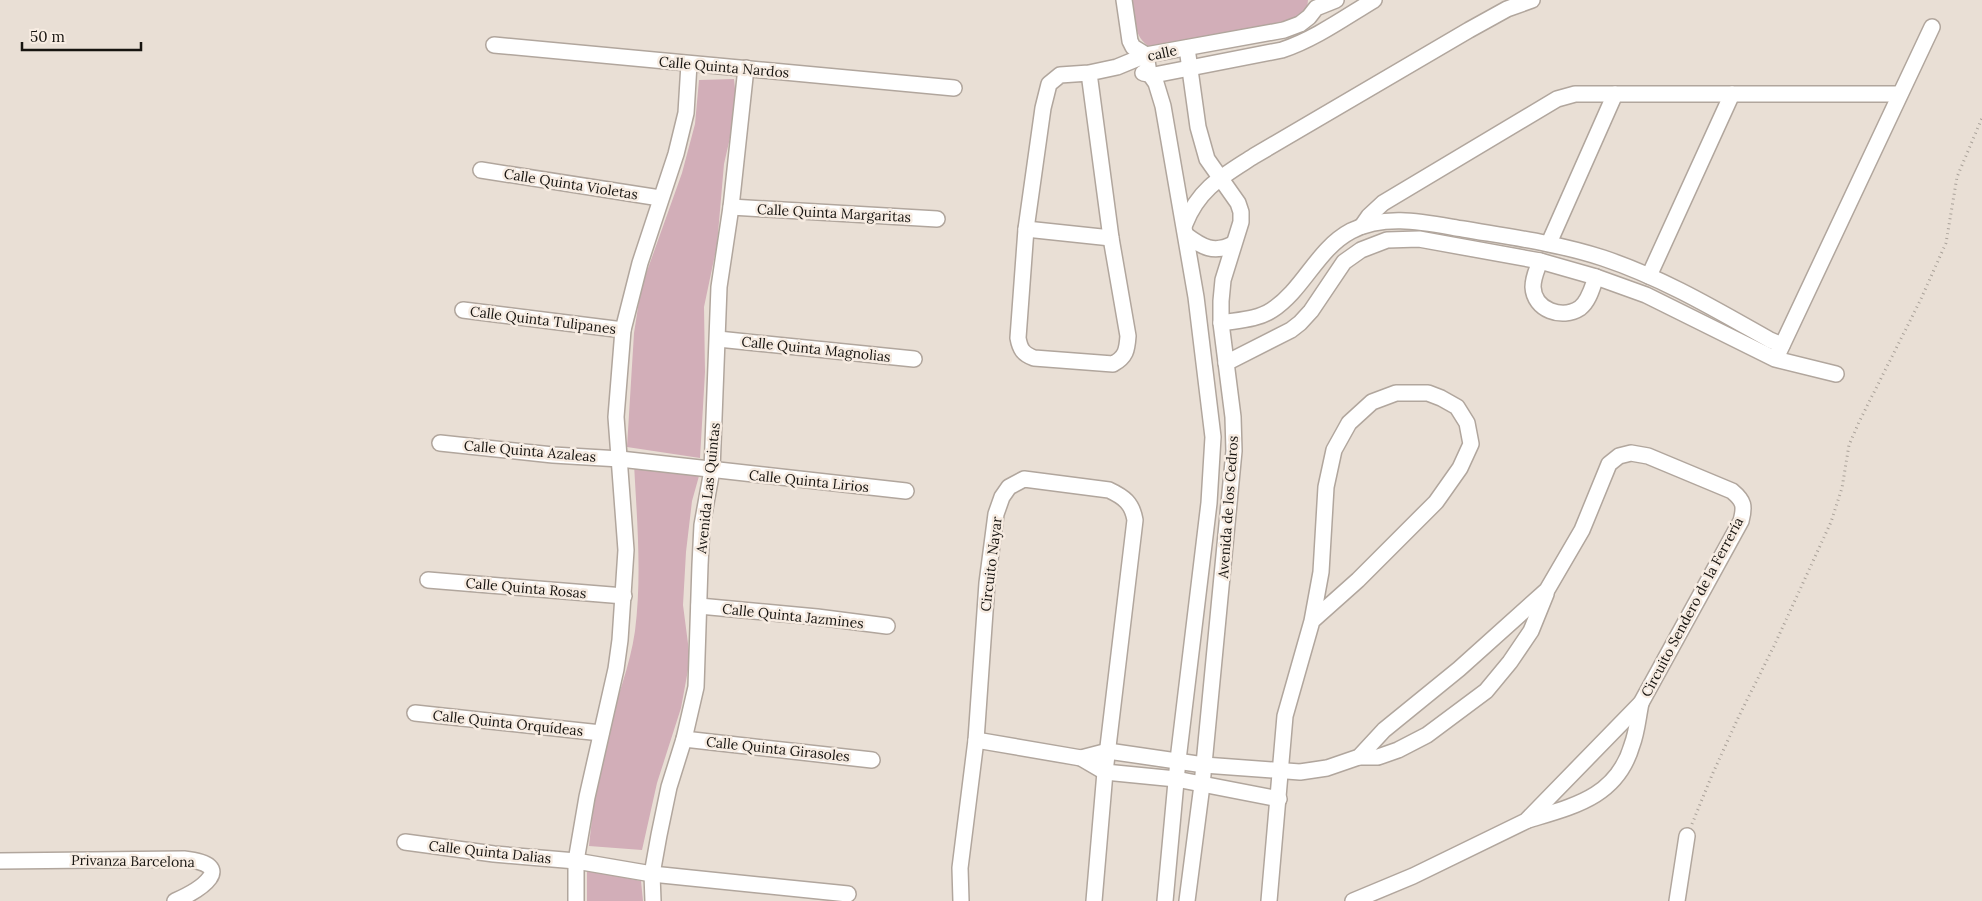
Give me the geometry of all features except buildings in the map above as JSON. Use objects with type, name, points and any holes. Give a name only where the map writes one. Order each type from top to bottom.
[{"type":"street","points":[[1124,0],[1130,41],[1133,47],[1146,54]]},
{"type":"street","name":"calle","points":[[1117,67],[1151,75],[1282,50],[1296,46],[1374,0]]},
{"type":"street","points":[[1234,244],[1225,249],[1215,250],[1206,248],[1186,230],[1192,208],[1198,199],[1220,178],[1468,30],[1508,9],[1532,0]]},
{"type":"street","name":"calle","points":[[1117,67],[1146,54],[1284,30],[1300,24],[1309,17],[1316,4],[1334,1],[1332,26]]},
{"type":"street","points":[[1316,4],[1316,35]]},
{"type":"street","points":[[1775,360],[1932,26]]},
{"type":"street","name":"Calle Quinta Nardos","points":[[494,45],[954,88]]},
{"type":"street","name":"Avenida de los Cedros","points":[[1187,48],[1198,127],[1207,159],[1238,203],[1241,212],[1238,236],[1223,280],[1221,323],[1233,417],[1234,451],[1202,785],[1187,901]]},
{"type":"street","name":"Avenida de los Cedros","points":[[1146,54],[1149,72],[1156,83],[1163,106],[1186,230],[1214,437],[1178,760],[1165,901]]},
{"type":"street","points":[[576,901],[576,861],[601,733],[616,669],[624,596],[626,550],[616,417],[623,330],[640,263],[676,154],[686,113],[689,64]]},
{"type":"street","points":[[1089,73],[1110,238],[1128,336],[1127,351],[1121,359],[1113,364],[1034,358],[1024,354],[1019,345],[1018,338],[1026,229],[1043,108],[1049,84],[1060,76],[1089,73],[1117,67]]},
{"type":"street","name":"Avenida Las Quintas","points":[[653,901],[652,874],[669,787],[684,739],[696,687],[702,525],[712,470],[720,287],[732,207],[746,68]]},
{"type":"street","points":[[1362,226],[1369,216],[1384,203],[1557,98],[1575,94],[1900,94]]},
{"type":"street","points":[[1550,243],[1615,94]]},
{"type":"street","points":[[1649,276],[1732,94]]},
{"type":"street","name":"Calle Quinta Violetas","points":[[481,170],[660,198]]},
{"type":"street","name":"Calle Quinta Margaritas","points":[[732,207],[937,219]]},
{"type":"street","points":[[1221,323],[1254,318],[1271,311],[1290,295],[1329,246],[1350,231],[1381,221],[1416,221],[1550,243],[1604,259],[1681,290],[1782,345]]},
{"type":"street","points":[[1026,229],[1110,238]]},
{"type":"street","points":[[1226,363],[1291,330],[1300,323],[1344,262],[1361,250],[1387,240],[1418,239],[1540,261],[1596,277],[1646,295],[1775,360],[1836,374]]},
{"type":"street","points":[[1540,261],[1534,277],[1533,289],[1537,300],[1546,309],[1557,314],[1570,313],[1580,307],[1588,298],[1596,277]]},
{"type":"street","points":[[1290,295],[1311,310]]},
{"type":"street","name":"Calle Quinta Tulipanes","points":[[463,310],[623,330]]},
{"type":"street","name":"Calle Quinta Magnolias","points":[[718,339],[914,359]]},
{"type":"street","points":[[1202,348],[1223,345]]},
{"type":"street","points":[[1269,901],[1285,716],[1312,621],[1321,572],[1326,487],[1334,450],[1349,423],[1372,402],[1396,393],[1428,393],[1442,398],[1457,408],[1467,423],[1471,444],[1460,468],[1429,509],[1358,580],[1312,621]]},
{"type":"street","name":"Calle Quinta Azaleas","points":[[440,443],[554,455],[620,459],[712,470]]},
{"type":"street","name":"Circuito Sendero de la Ferrería","points":[[1108,751],[1204,765],[1300,772],[1327,768],[1359,757],[1378,757],[1398,750],[1427,735],[1486,691],[1510,662],[1531,631],[1547,590],[1582,530],[1609,464],[1618,456],[1632,453],[1648,456],[1732,491],[1742,499],[1744,511],[1741,521],[1641,703],[1526,820]]},
{"type":"street","name":"Calle Quinta Lirios","points":[[712,470],[906,492]]},
{"type":"street","name":"Circuito Nayar","points":[[960,901],[960,868],[976,740],[987,583],[996,514],[1002,497],[1009,487],[1024,479],[1109,490],[1121,495],[1129,502],[1135,520],[1105,772],[1094,901]]},
{"type":"street","name":"Calle Quinta Rosas","points":[[428,580],[624,596]]},
{"type":"street","name":"Circuito Sendero de la Ferrería","points":[[1359,757],[1384,730],[1459,669],[1547,590]]},
{"type":"street","name":"Calle Quinta Jazmines","points":[[699,606],[817,617],[887,626]]},
{"type":"street","name":"Circuito Sendero de la Ferrería","points":[[1353,901],[1412,876],[1526,820],[1582,802],[1601,792],[1616,779],[1632,745],[1641,703]]},
{"type":"street","name":"Calle Quinta Orquídeas","points":[[415,713],[601,733]]},
{"type":"street","name":"Calle Quinta Girasoles","points":[[684,739],[872,760]]},
{"type":"street","points":[[976,740],[1081,758],[1105,772],[1176,779],[1279,799]]},
{"type":"street","points":[[1081,758],[1108,751]]},
{"type":"street","points":[[1678,901],[1687,836]]},
{"type":"street","name":"Calle Quinta Dalias","points":[[405,842],[494,854],[576,861],[652,874],[848,894]]},
{"type":"street","name":"Privanza Barcelona","points":[[0,861],[184,859],[200,861],[209,866],[212,872],[210,880],[191,894],[175,901]]},
{"type":"path","points":[[1687,836],[1731,732],[1774,646],[1831,522],[1842,488],[1845,460],[1849,445],[1859,422],[1920,301],[1946,243],[1957,177],[1982,118]]},
{"type":"shaded area","points":[[1132,0],[1308,0],[1307,9],[1299,21],[1150,47],[1140,38]]},
{"type":"shaded area","points":[[734,79],[737,107],[724,164],[717,245],[704,307],[705,372],[700,458],[627,447],[634,333],[641,288],[682,173],[695,124],[699,80]]},
{"type":"shaded area","points":[[634,464],[699,476],[692,501],[686,552],[683,605],[690,659],[681,708],[657,783],[642,850],[589,846],[601,761],[630,657],[635,631],[639,569]]},
{"type":"shaded area","points":[[587,870],[641,881],[643,901],[587,901]]}]
